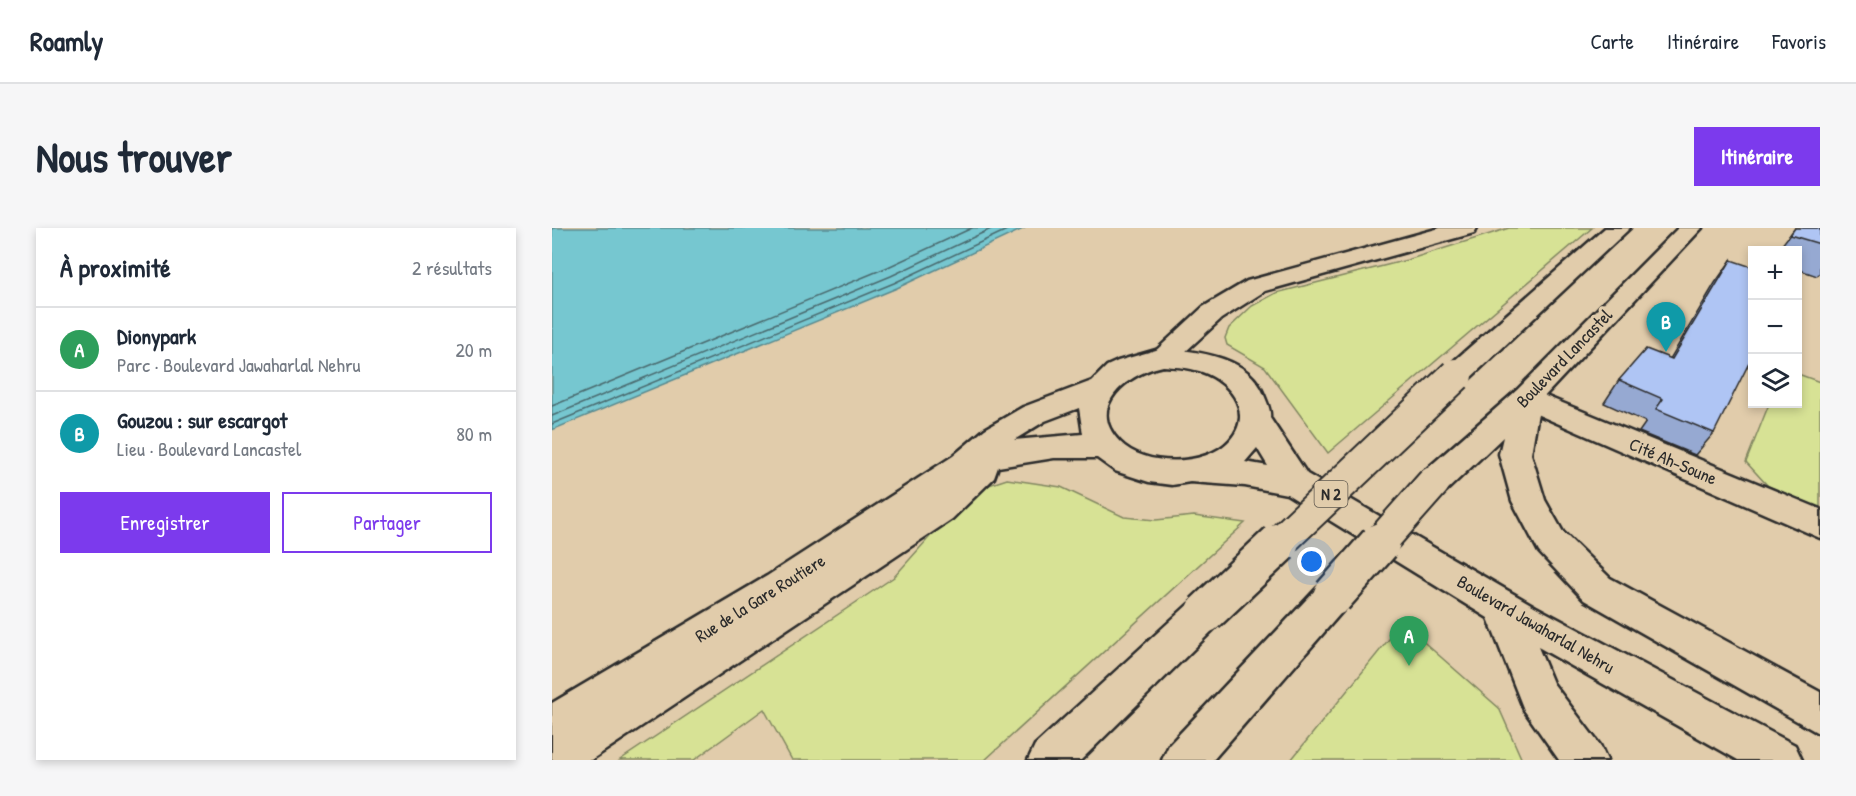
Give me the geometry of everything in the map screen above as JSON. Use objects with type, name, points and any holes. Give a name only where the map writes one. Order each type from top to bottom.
[{"type":"main road","points":[[1163,357],[1212,313],[1256,286],[1466,228]]},
{"type":"main road","name":"N 2","points":[[1050,760],[1456,375],[1619,228]]},
{"type":"main road","name":"Boulevard Lancastel","points":[[1184,760],[1433,483],[1526,398],[1691,228]]},
{"type":"main road","points":[[1163,357],[1188,357],[1211,362],[1231,372],[1246,385],[1255,403],[1256,421],[1250,438],[1237,453],[1218,465],[1194,471],[1168,473],[1143,469],[1121,460],[1104,447],[1093,428],[1092,408],[1100,389],[1116,374],[1138,362],[1163,357]]},
{"type":"main road","name":"Rue de la Gare Routiere","points":[[981,460],[996,437],[1034,414],[1100,389]]},
{"type":"main road","points":[[1526,398],[1515,454],[1528,501],[1551,542],[1597,589],[1820,714]]},
{"type":"main road","name":"Cité Ah-Soune","points":[[1526,398],[1820,524]]},
{"type":"main road","name":"Boulevard Jawaharlal Nehru","points":[[1256,421],[1295,483]]},
{"type":"main road","name":"Rue de la Gare Routiere","points":[[552,726],[780,587],[981,460],[1038,446],[1074,444],[1104,447]]},
{"type":"main road","points":[[553,760],[940,510],[981,460]]},
{"type":"main road","name":"Boulevard Jawaharlal Nehru","points":[[1194,471],[1245,474],[1295,483],[1503,607],[1780,760]]},
{"type":"main road","points":[[1503,607],[1538,696],[1585,760]]},
{"type":"green space","points":[[1509,228],[1592,228],[1328,453],[1265,367],[1227,345],[1225,338],[1229,328],[1252,306],[1276,293],[1407,260]]},
{"type":"green space","points":[[1802,375],[1820,382],[1820,508],[1768,486],[1746,462],[1767,408],[1802,408]]},
{"type":"green space","points":[[1007,479],[1061,487],[1124,517],[1156,520],[1194,516],[1245,523],[985,760],[792,760],[764,709],[694,760],[620,760],[894,577],[943,522],[983,487]]},
{"type":"green space","points":[[1402,623],[1499,708],[1522,760],[1291,760]]},
{"type":"water","points":[[552,228],[1025,228],[897,288],[552,430]]},
{"type":"building","points":[[1795,228],[1820,228],[1820,244],[1790,235]]},
{"type":"building","points":[[1731,260],[1748,266],[1748,365],[1714,433],[1656,409],[1663,399],[1619,380],[1646,349],[1672,359]]},
{"type":"place","name":"Gouzou : sur escargot","points":[[1666,352]]},
{"type":"place","name":"Dionypark","points":[[1409,666]]}]
